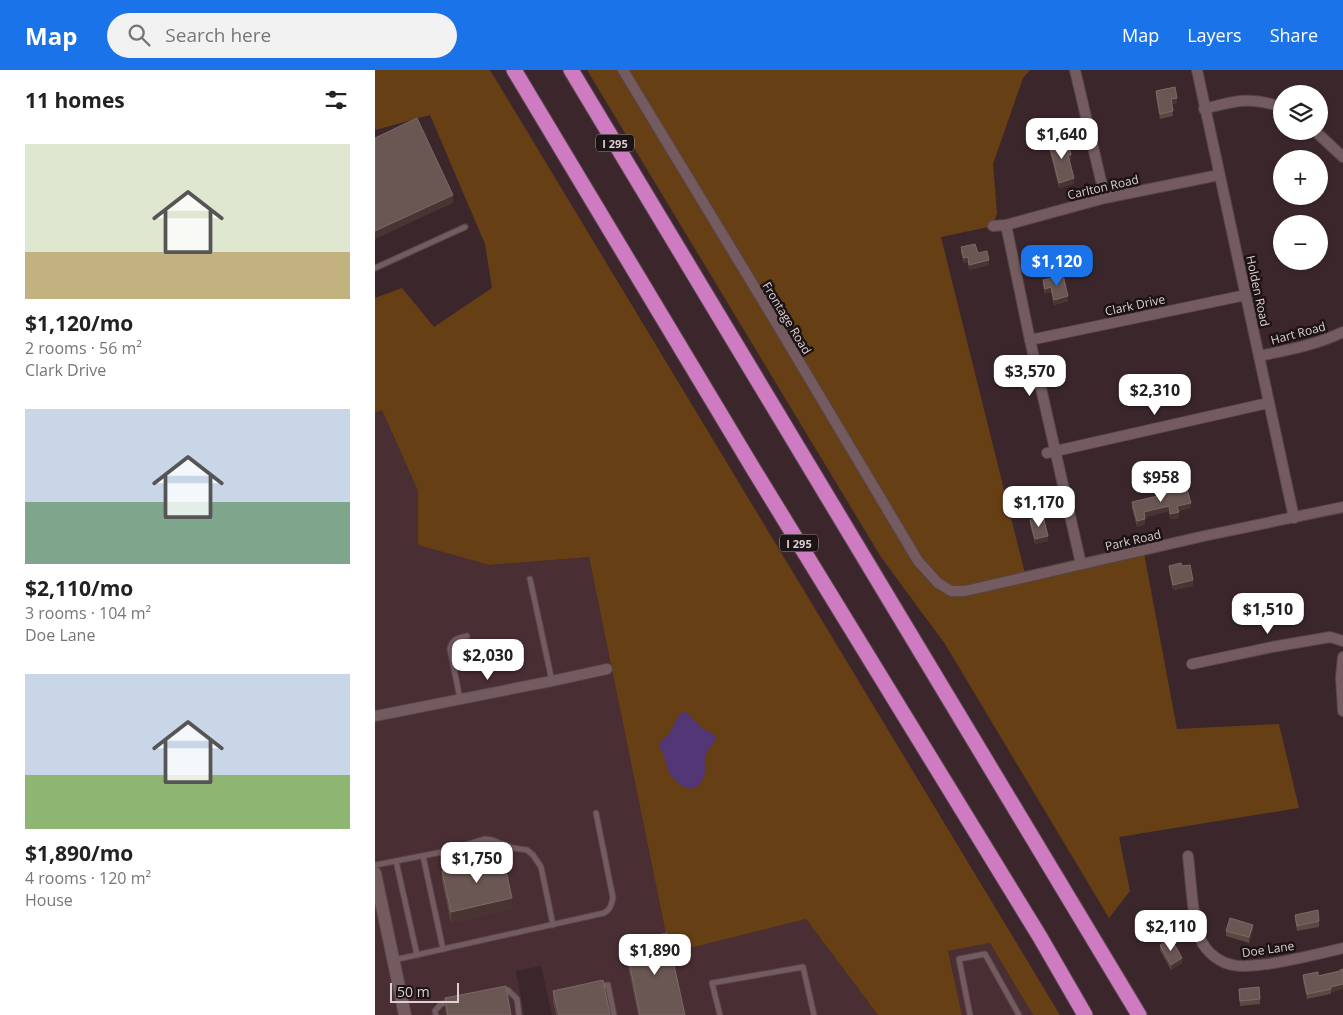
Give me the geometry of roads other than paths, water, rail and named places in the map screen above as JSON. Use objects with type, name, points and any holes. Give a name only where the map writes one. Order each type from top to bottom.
[{"type":"highway","points":[[508,70],[559,145]]},
{"type":"highway","name":"I 295","points":[[514,70],[749,462],[1040,937],[1085,1015]]},
{"type":"highway","name":"I 295","points":[[571,70],[1139,1015]]},
{"type":"street","name":"Frontage Road","points":[[623,70],[918,560],[932,577]]},
{"type":"street","points":[[1075,70],[1105,198]]},
{"type":"street","name":"Holden Road","points":[[1197,70],[1294,518]]},
{"type":"street","points":[[1204,109],[1235,101],[1250,100],[1273,104]]},
{"type":"street","points":[[1325,140],[1343,157]]},
{"type":"street","name":"Carlton Road","points":[[993,226],[1006,225],[1105,198],[1219,175]]},
{"type":"street","points":[[1006,225],[1051,452],[1081,564]]},
{"type":"street","name":"Clark Drive","points":[[1029,340],[1246,295]]},
{"type":"street","name":"Hart Road","points":[[1259,356],[1302,347],[1329,339],[1343,332]]},
{"type":"street","points":[[1051,452],[1268,402]]},
{"type":"street","name":"Park Road","points":[[932,577],[951,591],[965,591],[1204,536],[1343,507]]},
{"type":"street","points":[[1192,664],[1330,637],[1343,641]]},
{"type":"street","points":[[1343,657],[1341,677],[1343,711]]},
{"type":"street","points":[[375,716],[607,669]]},
{"type":"street","name":"Doe Lane","points":[[1188,856],[1198,929],[1202,942],[1222,962],[1234,966],[1251,966],[1283,962],[1343,948]]},
{"type":"street","points":[[375,873],[405,1015]]},
{"type":"lane","points":[[375,268],[465,227]]},
{"type":"lane","points":[[530,579],[552,681]]},
{"type":"lane","points":[[460,700],[450,648],[451,643],[455,639],[467,636]]},
{"type":"lane","points":[[393,960],[609,911],[613,898],[596,813]]},
{"type":"lane","points":[[375,865],[442,852],[485,839],[513,848],[527,850],[541,867],[553,925]]},
{"type":"lane","points":[[423,856],[443,949]]},
{"type":"lane","points":[[396,861],[417,955]]},
{"type":"lane","points":[[970,1015],[959,959],[985,954],[1019,1015]]},
{"type":"lane","points":[[720,1015],[713,983],[803,967],[814,1015]]},
{"type":"lane","points":[[591,988],[608,984],[614,1015]]},
{"type":"lane","points":[[499,992],[508,990],[517,999],[519,1015]]},
{"type":"lane","points":[[436,1015],[435,1011],[441,1004],[460,1000]]}]
